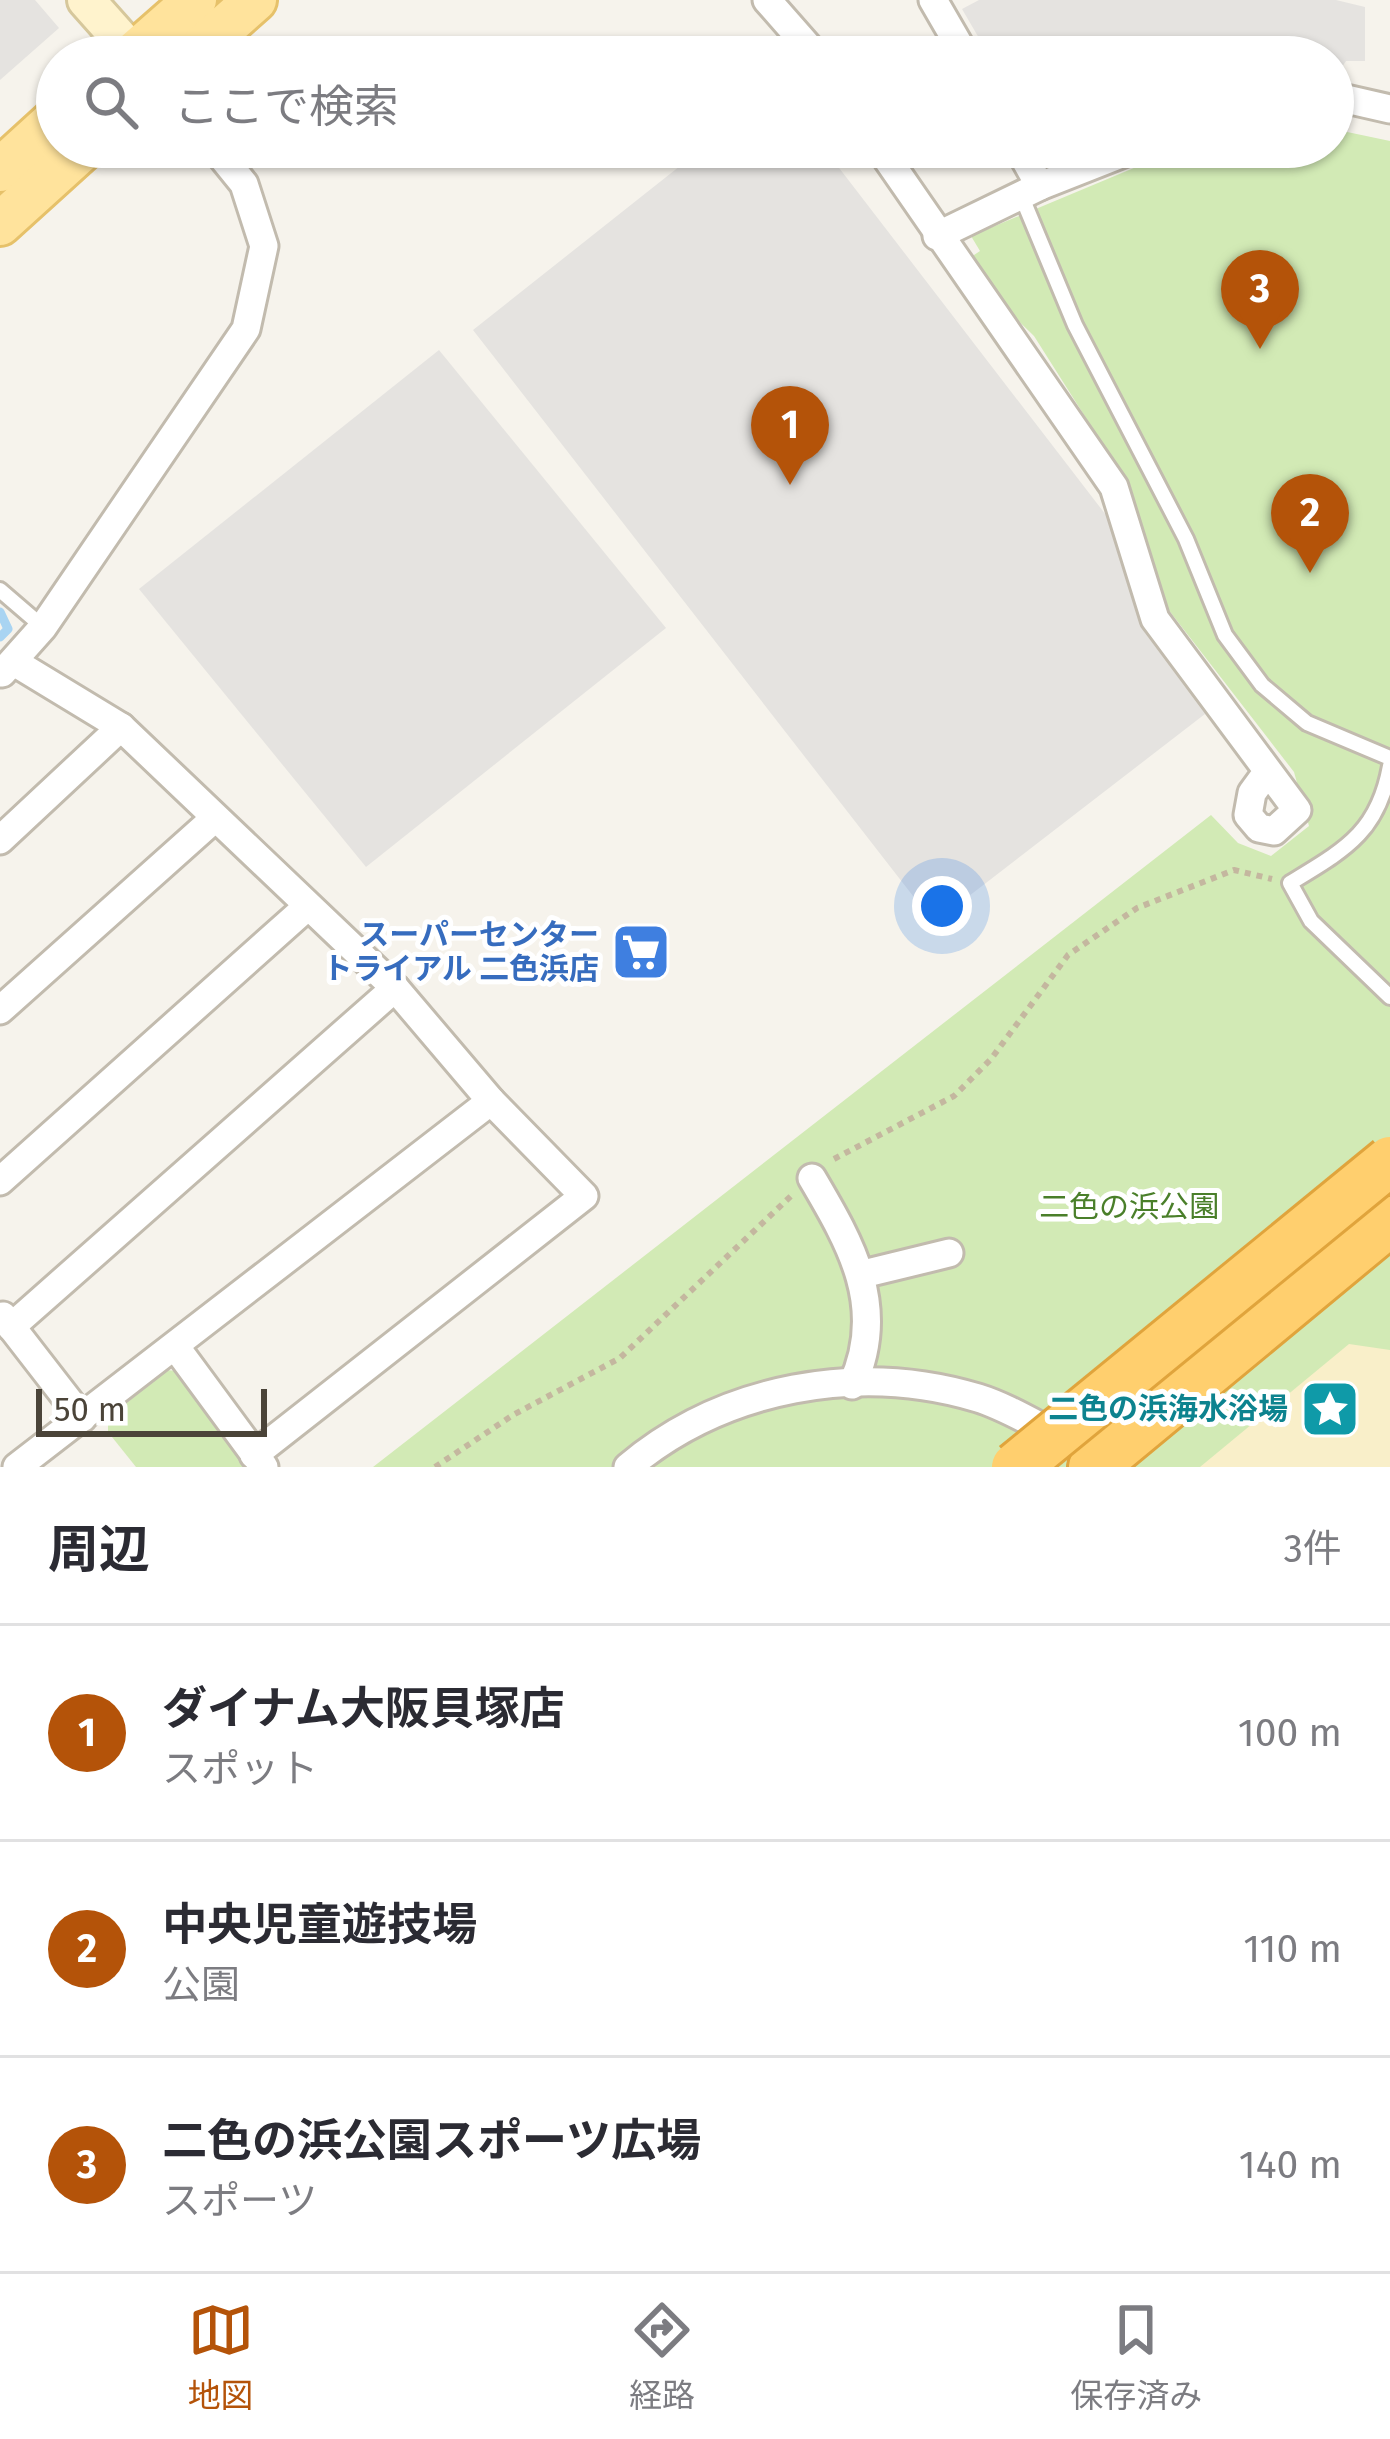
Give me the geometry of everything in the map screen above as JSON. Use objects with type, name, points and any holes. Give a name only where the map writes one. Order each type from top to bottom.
[{"type":"highway","points":[[1016,1467],[1390,1161]]},
{"type":"highway","points":[[1078,1456],[1390,1221]]},
{"type":"main road","points":[[156,36],[195,0]]},
{"type":"main road","points":[[215,36],[255,0]]},
{"type":"main road","points":[[0,170],[36,137]]},
{"type":"main road","points":[[0,224],[63,168]]},
{"type":"street","points":[[86,0],[117,36]]},
{"type":"street","points":[[767,0],[799,36]]},
{"type":"street","points":[[933,0],[954,36]]},
{"type":"street","points":[[1354,101],[1390,109]]},
{"type":"street","points":[[175,1346],[259,1461],[584,1196],[491,1100],[395,988],[121,727],[7,668],[43,627],[245,328],[264,246],[244,184],[231,168]]},
{"type":"street","points":[[893,168],[1058,399],[1114,488],[1155,619],[1268,771]]},
{"type":"street","points":[[1024,168],[1030,190]]},
{"type":"street","points":[[938,236],[1086,168]]},
{"type":"street","points":[[0,840],[121,727]]},
{"type":"street","points":[[0,1010],[214,818]]},
{"type":"street","points":[[0,1181],[308,906]]},
{"type":"street","points":[[82,1418],[5,1320],[395,988]]},
{"type":"street","points":[[17,1467],[491,1100]]},
{"type":"street","points":[[812,1178],[863,1274],[864,1359],[852,1385]]},
{"type":"street","points":[[863,1274],[949,1252]]},
{"type":"street","points":[[628,1467],[659,1441],[772,1390],[892,1384],[978,1398],[1078,1456]]},
{"type":"lane","points":[[1030,190],[1075,325],[1186,539],[1225,635],[1262,685],[1307,723],[1390,762],[1385,794],[1358,841],[1290,883],[1311,921],[1390,997]]},
{"type":"lane","points":[[0,590],[43,627]]},
{"type":"path","points":[[435,1467],[513,1415],[620,1358],[853,1145],[954,1096],[991,1059],[1068,955],[1137,908],[1234,870],[1290,883]]},
{"type":"green space","name":"二色の浜公園","points":[[1354,133],[1390,141],[1390,1467],[373,1467],[1211,815],[1238,843],[1271,856],[1309,826],[1294,772],[1164,604],[1115,464],[1034,336],[1002,305],[971,257],[980,251],[971,236],[1134,168],[1354,168]]},
{"type":"green space","points":[[165,1370],[179,1371],[246,1467],[136,1467],[108,1432],[108,1419]]},
{"type":"sand","name":"二色の浜海水浴場","points":[[1349,1344],[1390,1350],[1390,1467],[1200,1467]]},
{"type":"shaded area","points":[[0,0],[35,0],[59,28],[50,36],[36,36],[36,48],[0,80]]},
{"type":"shaded area","points":[[979,0],[1336,0],[1365,7],[1365,61],[1354,61],[1354,36],[978,36],[962,9]]},
{"type":"shaded area","points":[[677,168],[839,168],[1119,532],[1145,633],[1205,714],[934,923],[473,330]]},
{"type":"shaded area","points":[[439,350],[666,628],[366,867],[139,589]]},
{"type":"waterway","points":[[0,612],[8,629],[0,637]]},
{"type":"place","name":"二色の浜公園スポーツ広場","points":[[1260,349]]},
{"type":"place","name":"ダイナム大阪貝塚店","points":[[790,485]]},
{"type":"place","name":"中央児童遊技場","points":[[1310,573]]},
{"type":"place","name":"スーパーセンター トライアル 二色浜店","points":[[641,952]]},
{"type":"place","name":"二色の浜海水浴場","points":[[1330,1409]]}]
